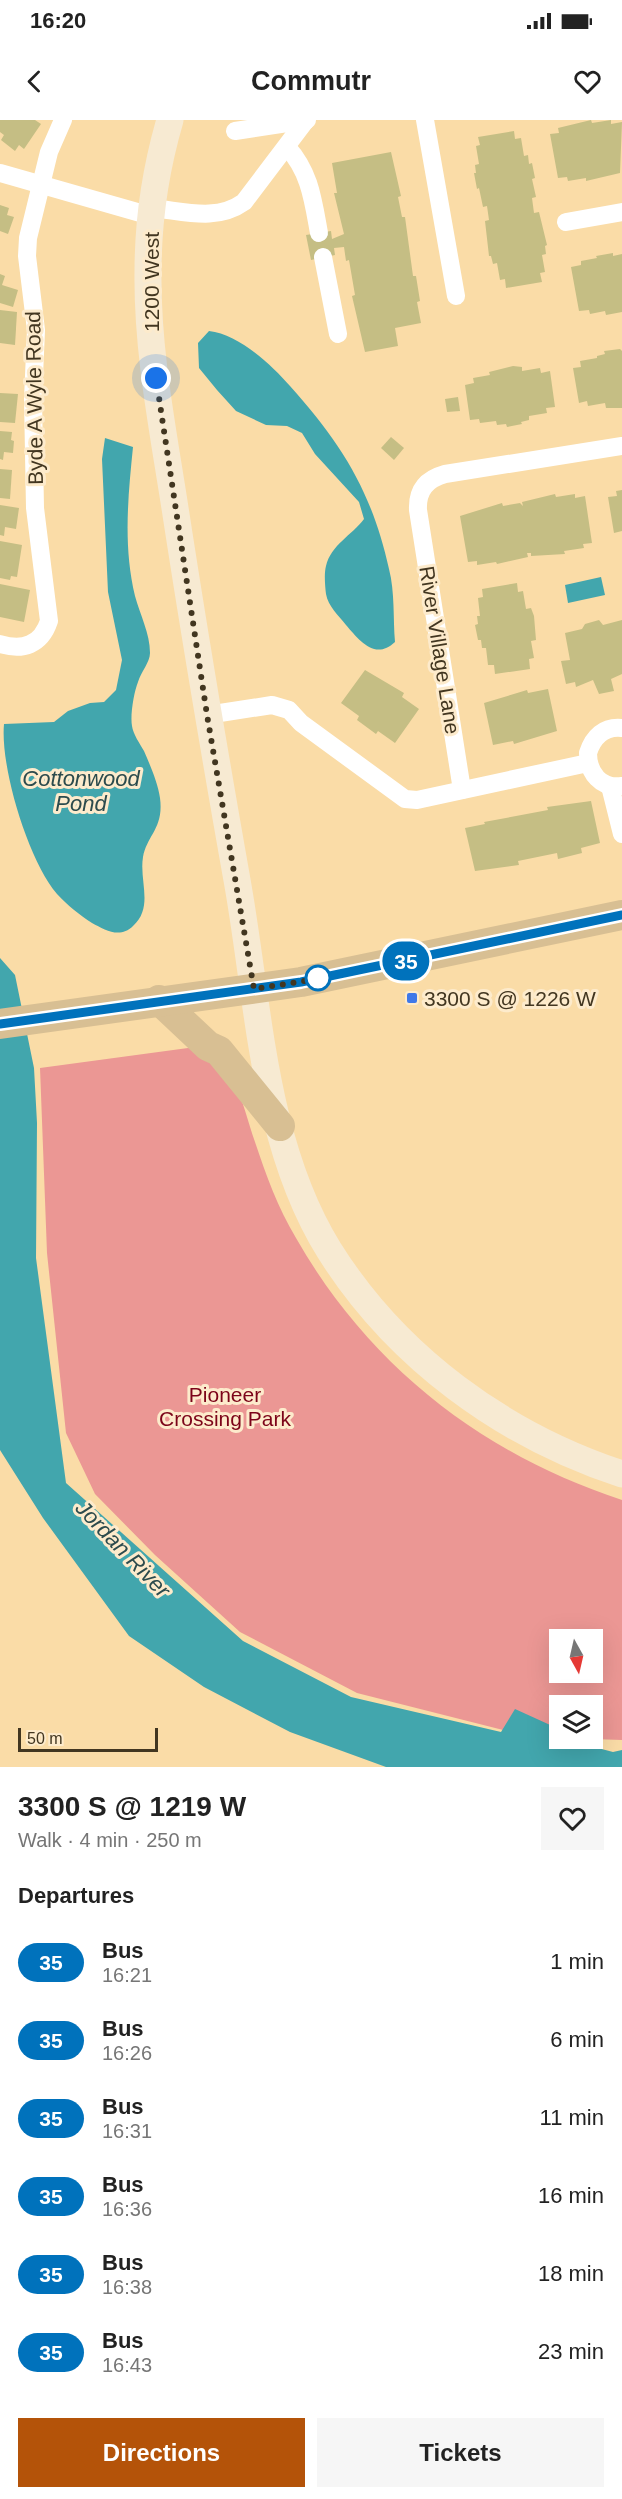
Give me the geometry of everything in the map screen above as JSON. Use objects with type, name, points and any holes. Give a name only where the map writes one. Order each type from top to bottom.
[{"type":"main road","points":[[0,1024],[159,1000],[254,989],[413,960],[622,915]]},
{"type":"main road","points":[[159,1000],[208,1046],[219,1051],[280,1126]]},
{"type":"street","name":"Byde A Wyle Road","points":[[0,644],[15,649],[28,647],[45,633],[49,621],[35,508],[33,399],[36,330],[27,256],[28,238],[49,152],[63,120]]},
{"type":"street","name":"1200 West","points":[[170,120],[152,212],[148,271],[151,337],[207,715],[269,1085],[293,1173],[310,1216],[347,1278],[391,1330],[425,1364],[498,1417],[569,1454],[622,1474]]},
{"type":"street","points":[[0,173],[152,212],[212,214],[231,211],[244,201],[306,120]]},
{"type":"street","points":[[235,131],[306,120]]},
{"type":"street","points":[[425,120],[456,297]]},
{"type":"street","points":[[287,147],[299,160],[309,182],[319,233]]},
{"type":"street","points":[[566,222],[622,212]]},
{"type":"street","points":[[324,257],[338,334]]},
{"type":"street","name":"River Village Lane","points":[[462,790],[418,510],[421,492],[435,477],[622,446]]},
{"type":"street","points":[[207,715],[272,705],[289,710],[301,723],[405,799],[417,800],[588,763]]},
{"type":"street","points":[[622,728],[606,729],[597,735],[588,753],[588,763],[600,782],[616,786],[622,834]]},
{"type":"green space","name":"Pioneer Crossing Park","points":[[188,1048],[209,1053],[234,1081],[268,1179],[296,1238],[325,1284],[358,1326],[394,1365],[434,1400],[477,1431],[522,1458],[571,1481],[622,1500],[622,1740],[603,1739],[603,1695],[549,1695],[549,1738],[531,1737],[357,1693],[240,1632],[155,1555],[95,1494],[66,1433],[47,1253],[40,1068]]},
{"type":"water","points":[[209,331],[220,333],[242,344],[273,369],[325,428],[353,470],[374,516],[391,578],[395,642],[388,647],[374,649],[362,642],[334,611],[326,594],[325,572],[332,552],[364,519],[359,502],[315,454],[302,433],[287,426],[266,425],[236,411],[217,390],[199,368],[198,343]]},
{"type":"water","name":"Cottonwood Pond","points":[[105,438],[133,447],[128,503],[129,559],[135,596],[147,631],[150,653],[135,692],[132,721],[134,732],[156,780],[161,808],[160,817],[143,857],[143,911],[133,926],[118,933],[92,923],[78,913],[57,894],[46,879],[26,837],[18,812],[11,788],[4,742],[4,724],[54,722],[68,711],[90,703],[104,702],[116,690],[122,660],[108,592],[102,459]]},
{"type":"water","points":[[601,577],[605,595],[568,603],[565,585]]},
{"type":"water","name":"Jordan River","points":[[0,958],[15,975],[34,1068],[37,1123],[36,1258],[66,1483],[243,1641],[351,1697],[501,1732],[515,1709],[549,1724],[549,1749],[602,1749],[613,1752],[622,1750],[622,1767],[386,1767],[290,1732],[204,1687],[129,1636],[43,1518],[0,1450]]},
{"type":"building","points":[[0,120],[35,120],[41,124],[24,149],[19,145],[15,151],[1,140],[4,135],[0,132]]},
{"type":"building","points":[[591,120],[592,123],[611,120],[611,124],[622,122],[620,173],[586,181],[586,178],[568,181],[567,177],[558,178],[550,134],[559,133],[558,128]]},
{"type":"building","points":[[514,131],[515,139],[521,138],[524,156],[528,155],[529,164],[532,163],[535,178],[532,179],[536,197],[532,198],[534,213],[539,212],[547,245],[545,246],[546,254],[542,255],[545,272],[540,273],[542,282],[506,288],[505,279],[500,280],[497,263],[493,264],[489,256],[485,221],[489,220],[487,206],[483,207],[474,173],[476,173],[475,165],[479,164],[476,146],[480,145],[478,137]]},
{"type":"building","points":[[391,152],[401,196],[398,197],[402,217],[405,217],[413,276],[416,276],[421,323],[395,328],[398,346],[365,352],[352,296],[355,295],[349,260],[346,261],[344,247],[334,248],[335,255],[311,260],[306,235],[331,231],[332,239],[344,234],[334,193],[337,193],[332,163]]},
{"type":"building","points":[[0,205],[9,208],[7,215],[14,217],[8,234],[0,231]]},
{"type":"building","points":[[613,253],[613,256],[622,254],[622,312],[606,315],[605,311],[590,314],[589,310],[579,311],[571,267],[581,265],[581,261],[597,258],[596,256]]},
{"type":"building","points":[[0,274],[5,276],[2,285],[18,290],[13,307],[0,303]]},
{"type":"building","points":[[0,310],[17,312],[15,345],[0,343]]},
{"type":"building","points":[[620,349],[622,351],[622,408],[606,408],[605,403],[588,406],[587,401],[579,403],[573,368],[581,367],[580,361],[605,354],[604,351]]},
{"type":"building","points":[[513,366],[522,367],[522,371],[540,368],[541,373],[550,371],[555,407],[546,408],[547,413],[529,416],[529,420],[521,422],[522,424],[507,427],[506,424],[497,425],[496,421],[480,423],[479,419],[470,420],[465,385],[474,383],[473,378],[490,375],[489,372]]},
{"type":"building","points":[[0,393],[18,394],[15,423],[0,422]]},
{"type":"building","points":[[458,397],[460,411],[447,412],[445,399]]},
{"type":"building","points":[[0,431],[12,432],[11,440],[14,441],[13,453],[4,452],[3,460],[0,459]]},
{"type":"building","points":[[391,437],[404,448],[394,460],[381,448]]},
{"type":"building","points":[[0,469],[12,470],[10,499],[0,498]]},
{"type":"building","points":[[622,490],[622,531],[614,533],[608,497],[617,496],[616,491]]},
{"type":"building","points":[[555,494],[556,497],[575,494],[575,498],[585,496],[592,543],[583,544],[584,548],[564,551],[565,554],[531,556],[531,553],[527,553],[528,557],[497,564],[496,562],[477,565],[477,561],[468,562],[460,516],[502,503],[503,506],[520,503],[523,506],[522,502]]},
{"type":"building","points":[[0,505],[19,508],[16,529],[5,527],[4,536],[0,535]]},
{"type":"building","points":[[0,541],[22,545],[17,577],[11,576],[10,580],[0,578]]},
{"type":"building","points":[[517,583],[518,592],[523,591],[526,609],[531,608],[534,616],[536,640],[531,641],[534,658],[529,659],[530,669],[495,674],[494,665],[488,665],[486,648],[482,648],[481,640],[478,640],[475,625],[478,624],[477,616],[480,616],[478,598],[483,597],[482,589]]},
{"type":"building","points":[[0,584],[30,590],[24,622],[0,617]]},
{"type":"building","points":[[599,620],[603,625],[622,620],[622,674],[611,679],[614,691],[599,694],[593,680],[576,687],[575,682],[566,684],[561,661],[570,660],[565,633],[582,629],[585,624]]},
{"type":"building","points":[[365,670],[404,693],[402,697],[419,709],[395,743],[378,731],[376,734],[357,720],[359,716],[341,703]]},
{"type":"building","points":[[548,689],[557,731],[514,744],[513,741],[493,745],[484,703],[527,690],[528,693]]},
{"type":"building","points":[[591,801],[600,843],[581,848],[582,853],[558,859],[557,853],[518,861],[519,865],[475,871],[465,828],[485,824],[484,822],[548,810],[547,807]]},
{"type":"bus line","name":"35","points":[[0,1024],[301,982],[622,915]]},
{"type":"place","name":"3300 S @ 1226 W","points":[[412,998]]},
{"type":"route","points":[[156,378],[207,715],[238,884],[254,989],[323,978],[318,978]]}]
